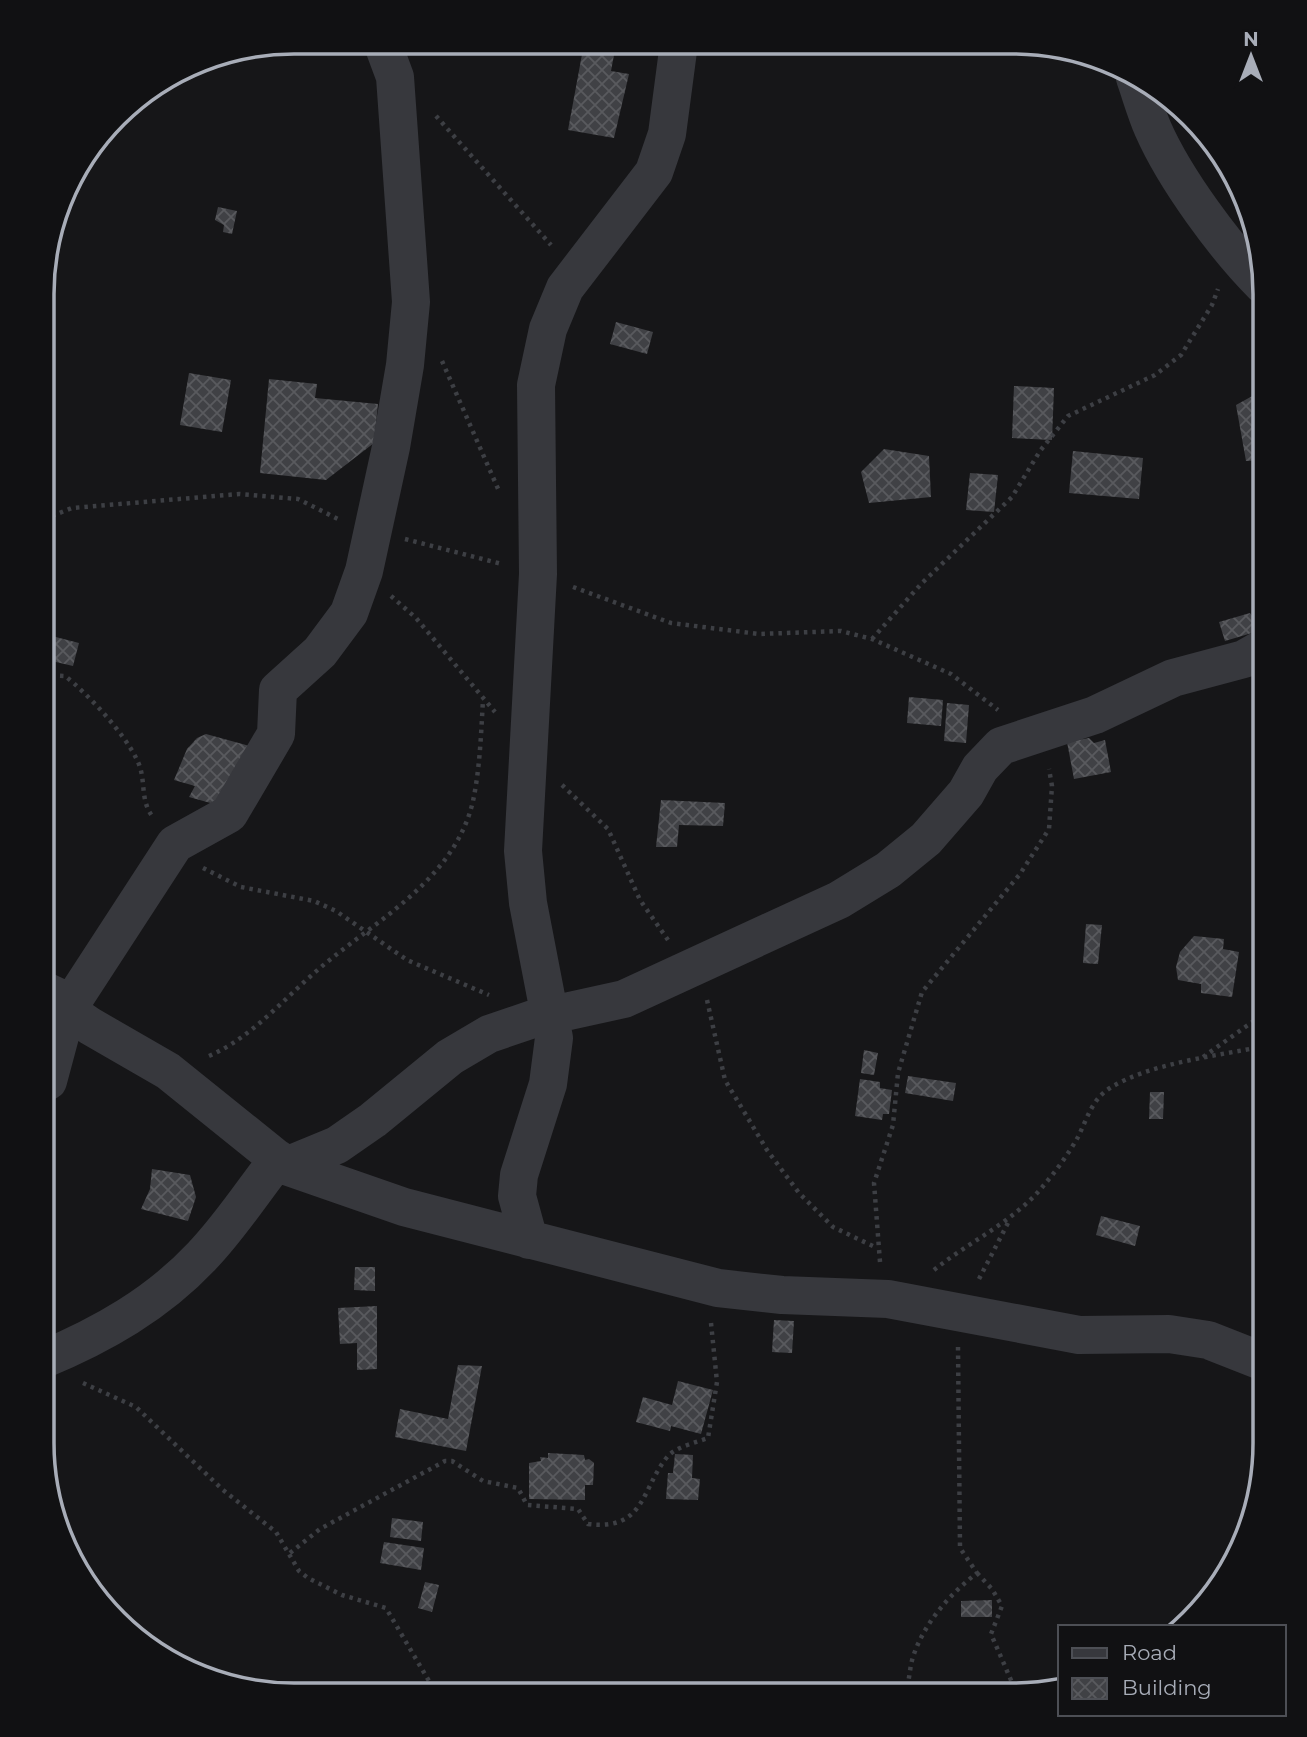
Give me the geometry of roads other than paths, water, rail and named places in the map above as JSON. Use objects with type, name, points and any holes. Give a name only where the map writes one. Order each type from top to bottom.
[{"type":"street","points":[[529,1240],[517,1196],[525,1150],[553,1059],[542,1017],[523,851],[538,573],[536,385],[548,329],[565,289],[654,172],[667,134],[678,54]]},
{"type":"street","points":[[388,60],[411,302],[405,365],[364,571],[349,612],[320,652],[278,690],[276,734],[229,814],[175,844],[55,1000],[168,1071],[282,1162],[404,1207],[718,1288],[888,1299],[965,1311],[1031,1328],[1079,1335],[1170,1334],[1208,1340],[1252,1357]]},
{"type":"street","points":[[1141,92],[1154,130],[1187,188],[1252,274]]},
{"type":"street","points":[[54,1355],[92,1339],[146,1307],[203,1256],[282,1162],[337,1145],[460,1051],[489,1034],[542,1017],[624,999],[839,900],[888,870],[926,839],[966,793],[981,768],[1001,746],[1095,715],[1173,678],[1244,659],[1253,654]]}]
